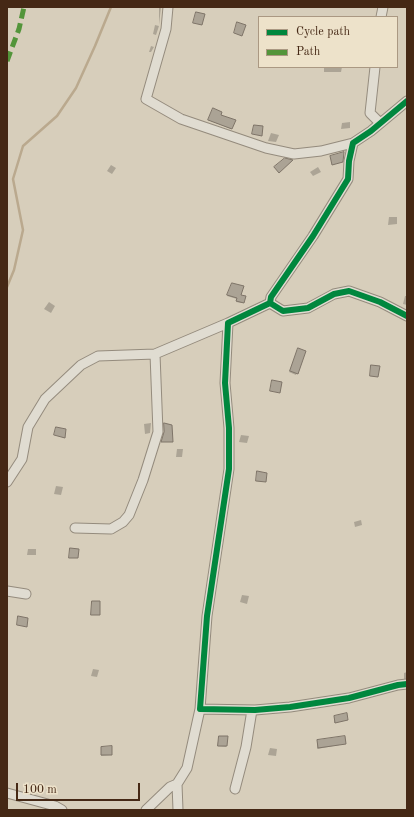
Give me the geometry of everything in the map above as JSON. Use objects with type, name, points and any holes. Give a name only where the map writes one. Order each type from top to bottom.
[{"type":"street","points":[[168,7],[166,29],[146,99],[181,119],[266,148],[294,154],[321,151],[353,143],[407,101]]},
{"type":"street","points":[[375,68],[370,113],[380,123]]},
{"type":"street","points":[[270,303],[271,297],[313,236],[348,179],[349,161],[353,143]]},
{"type":"street","points":[[270,303],[283,311],[308,308],[334,294],[349,291],[380,302],[407,316]]},
{"type":"street","points":[[7,482],[22,459],[28,427],[45,399],[81,365],[98,356],[155,354],[228,324],[237,318],[270,303]]},
{"type":"street","points":[[178,810],[177,784],[187,768],[200,709],[207,616],[229,470],[229,428],[225,383],[228,324]]},
{"type":"street","points":[[75,528],[111,529],[122,522],[129,515],[143,480],[158,432],[155,354]]},
{"type":"street","points":[[7,591],[26,594]]},
{"type":"street","points":[[200,709],[252,710],[290,707],[349,698],[407,684]]},
{"type":"street","points":[[235,789],[246,747],[252,710]]},
{"type":"street","points":[[146,810],[170,787],[177,784]]},
{"type":"street","points":[[7,793],[55,806],[62,810]]},
{"type":"building","points":[[196,12],[205,14],[202,25],[193,23]]},
{"type":"building","points":[[237,22],[246,25],[242,36],[234,33]]},
{"type":"building","points":[[213,108],[222,112],[221,115],[236,120],[232,129],[208,120]]},
{"type":"building","points":[[254,125],[263,126],[262,136],[252,134]]},
{"type":"building","points":[[344,152],[343,162],[332,165],[330,156]]},
{"type":"building","points":[[285,158],[293,160],[279,173],[274,167]]},
{"type":"building","points":[[232,283],[244,286],[241,295],[246,296],[244,303],[236,301],[237,298],[227,295]]},
{"type":"building","points":[[298,348],[306,351],[298,374],[290,371]]},
{"type":"building","points":[[371,365],[380,366],[378,377],[370,376]]},
{"type":"building","points":[[272,380],[282,382],[280,393],[270,391]]},
{"type":"building","points":[[164,423],[172,425],[173,442],[161,442],[164,432]]},
{"type":"building","points":[[56,427],[66,429],[65,438],[54,435]]},
{"type":"building","points":[[257,471],[267,473],[266,482],[256,481]]},
{"type":"building","points":[[70,548],[79,549],[78,558],[69,558]]},
{"type":"building","points":[[92,601],[100,601],[100,615],[91,615]]},
{"type":"building","points":[[18,616],[28,618],[27,627],[17,625]]},
{"type":"building","points":[[347,713],[348,720],[335,723],[334,716]]},
{"type":"building","points":[[219,736],[228,736],[227,746],[218,746]]},
{"type":"building","points":[[345,736],[346,744],[318,748],[317,740]]},
{"type":"building","points":[[112,746],[112,755],[101,755],[101,747]]},
{"type":"waterway","points":[[7,287],[14,270],[23,230],[13,179],[23,146],[57,116],[76,88],[111,7]]},
{"type":"marked path","points":[[7,61],[19,29],[24,7]]},
{"type":"cycle path","points":[[407,101],[371,131],[353,143],[349,161],[348,179],[313,236],[271,297],[270,303],[283,311],[308,308],[334,294],[349,291],[380,302],[407,316]]},
{"type":"cycle path","points":[[270,303],[228,323],[225,383],[229,428],[229,469],[207,616],[200,709],[255,710],[290,707],[349,698],[407,684]]}]
